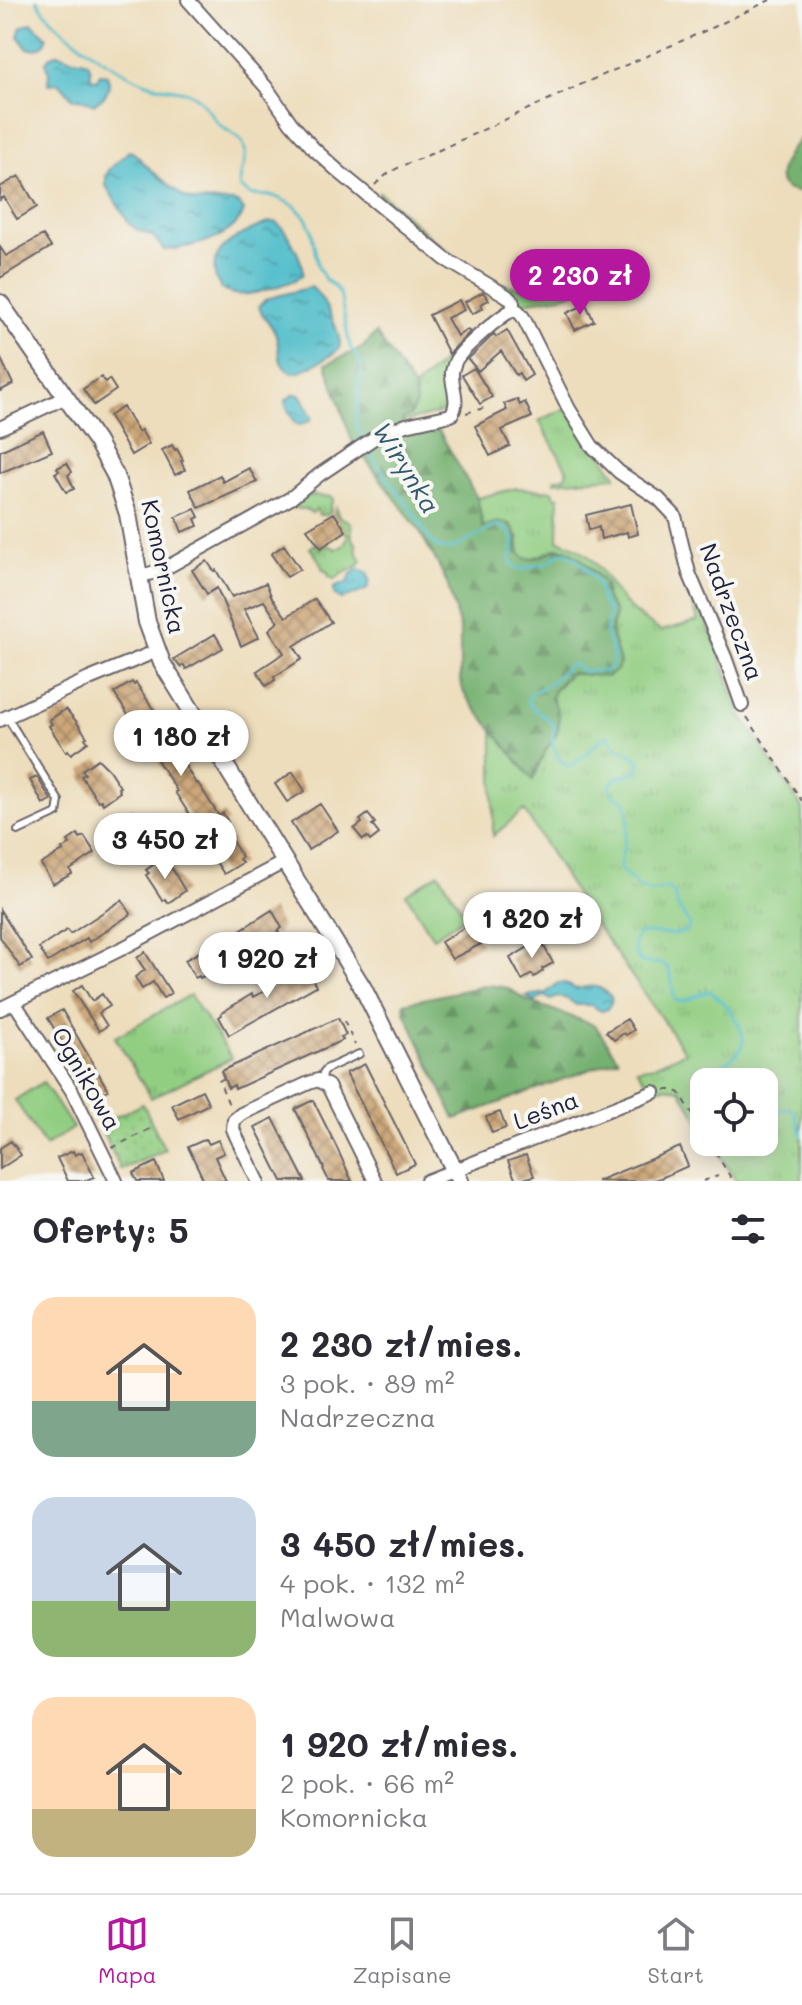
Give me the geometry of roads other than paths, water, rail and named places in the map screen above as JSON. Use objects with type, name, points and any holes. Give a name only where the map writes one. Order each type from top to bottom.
[{"type":"street","name":"Nadrzeczna","points":[[188,0],[266,87],[313,148],[445,259],[513,302],[513,310],[523,317],[569,409],[592,446],[619,472],[659,499],[675,516],[689,573],[742,705]]},
{"type":"street","name":"Komornicka","points":[[0,303],[97,442],[115,475],[126,505],[147,622],[172,680],[363,988],[457,1175]]},
{"type":"street","points":[[139,577],[164,569],[291,498],[365,443],[406,425],[451,415],[456,404],[452,377],[456,359],[493,324],[513,310]]},
{"type":"street","points":[[0,428],[66,397]]},
{"type":"street","points":[[3,717],[157,651]]},
{"type":"street","points":[[0,1009],[286,861]]},
{"type":"street","name":"Ognikowa","points":[[14,1002],[72,1091],[116,1181]]},
{"type":"street","points":[[258,1181],[236,1136],[234,1120],[309,1083],[321,1081],[328,1086],[375,1181]]},
{"type":"street","name":"Leśna","points":[[427,1181],[457,1175],[654,1092]]},
{"type":"lane","points":[[3,717],[59,801],[57,813],[18,831]]},
{"type":"lane","points":[[321,1081],[326,1069],[359,1054]]},
{"type":"water","points":[[32,23],[47,37],[43,46],[27,48],[18,36],[21,27]]},
{"type":"water","points":[[56,54],[88,63],[91,78],[97,80],[100,74],[107,75],[109,84],[104,96],[93,104],[80,98],[74,99],[59,83],[48,84],[46,62]]},
{"type":"water","points":[[129,151],[184,197],[195,201],[239,204],[244,210],[240,220],[211,240],[164,250],[153,236],[129,223],[106,186],[109,170]]},
{"type":"water","points":[[270,222],[281,226],[290,239],[301,263],[302,276],[257,293],[239,294],[224,290],[218,283],[214,265],[221,250],[248,231]]},
{"type":"water","points":[[311,287],[331,316],[340,342],[339,348],[312,366],[293,373],[282,364],[275,332],[259,306],[266,299]]},
{"type":"water","points":[[293,395],[301,396],[312,417],[300,425],[295,423],[286,406],[285,401]]},
{"type":"water","points":[[358,569],[367,572],[367,589],[341,599],[334,594],[334,588],[348,582],[351,574]]},
{"type":"water","points":[[558,983],[576,989],[599,988],[611,997],[611,1005],[601,1011],[591,1005],[576,1005],[558,997],[551,1000],[544,996],[535,1002],[526,996],[546,993]]},
{"type":"waterway","name":"Wirynka","points":[[37,0],[57,25],[104,60],[150,84],[197,97],[221,126],[243,143],[245,156],[241,188],[251,195],[274,196],[295,206],[306,218],[318,267],[340,294],[350,347],[362,365],[356,424],[363,441]]},
{"type":"waterway","name":"Wirynka","points":[[367,448],[436,546],[452,549],[498,525],[511,535],[514,544],[510,560],[517,568],[545,564],[565,552],[584,566],[596,581],[602,601],[609,611],[606,633],[614,656],[612,666],[607,671],[583,671],[569,665],[549,684],[530,694],[528,702],[553,725],[554,749],[567,766],[578,761],[607,735],[617,747],[640,761],[638,771],[615,779],[610,786],[613,795],[625,801],[628,817],[620,869],[638,886],[650,892],[668,888],[690,925],[680,933],[638,934],[635,953],[642,962],[666,966],[676,1001],[709,991],[734,1016],[743,1041],[738,1053],[720,1068]]},
{"type":"waterway","name":"Wirynka","points":[[778,1111],[790,1108],[802,1135]]}]
